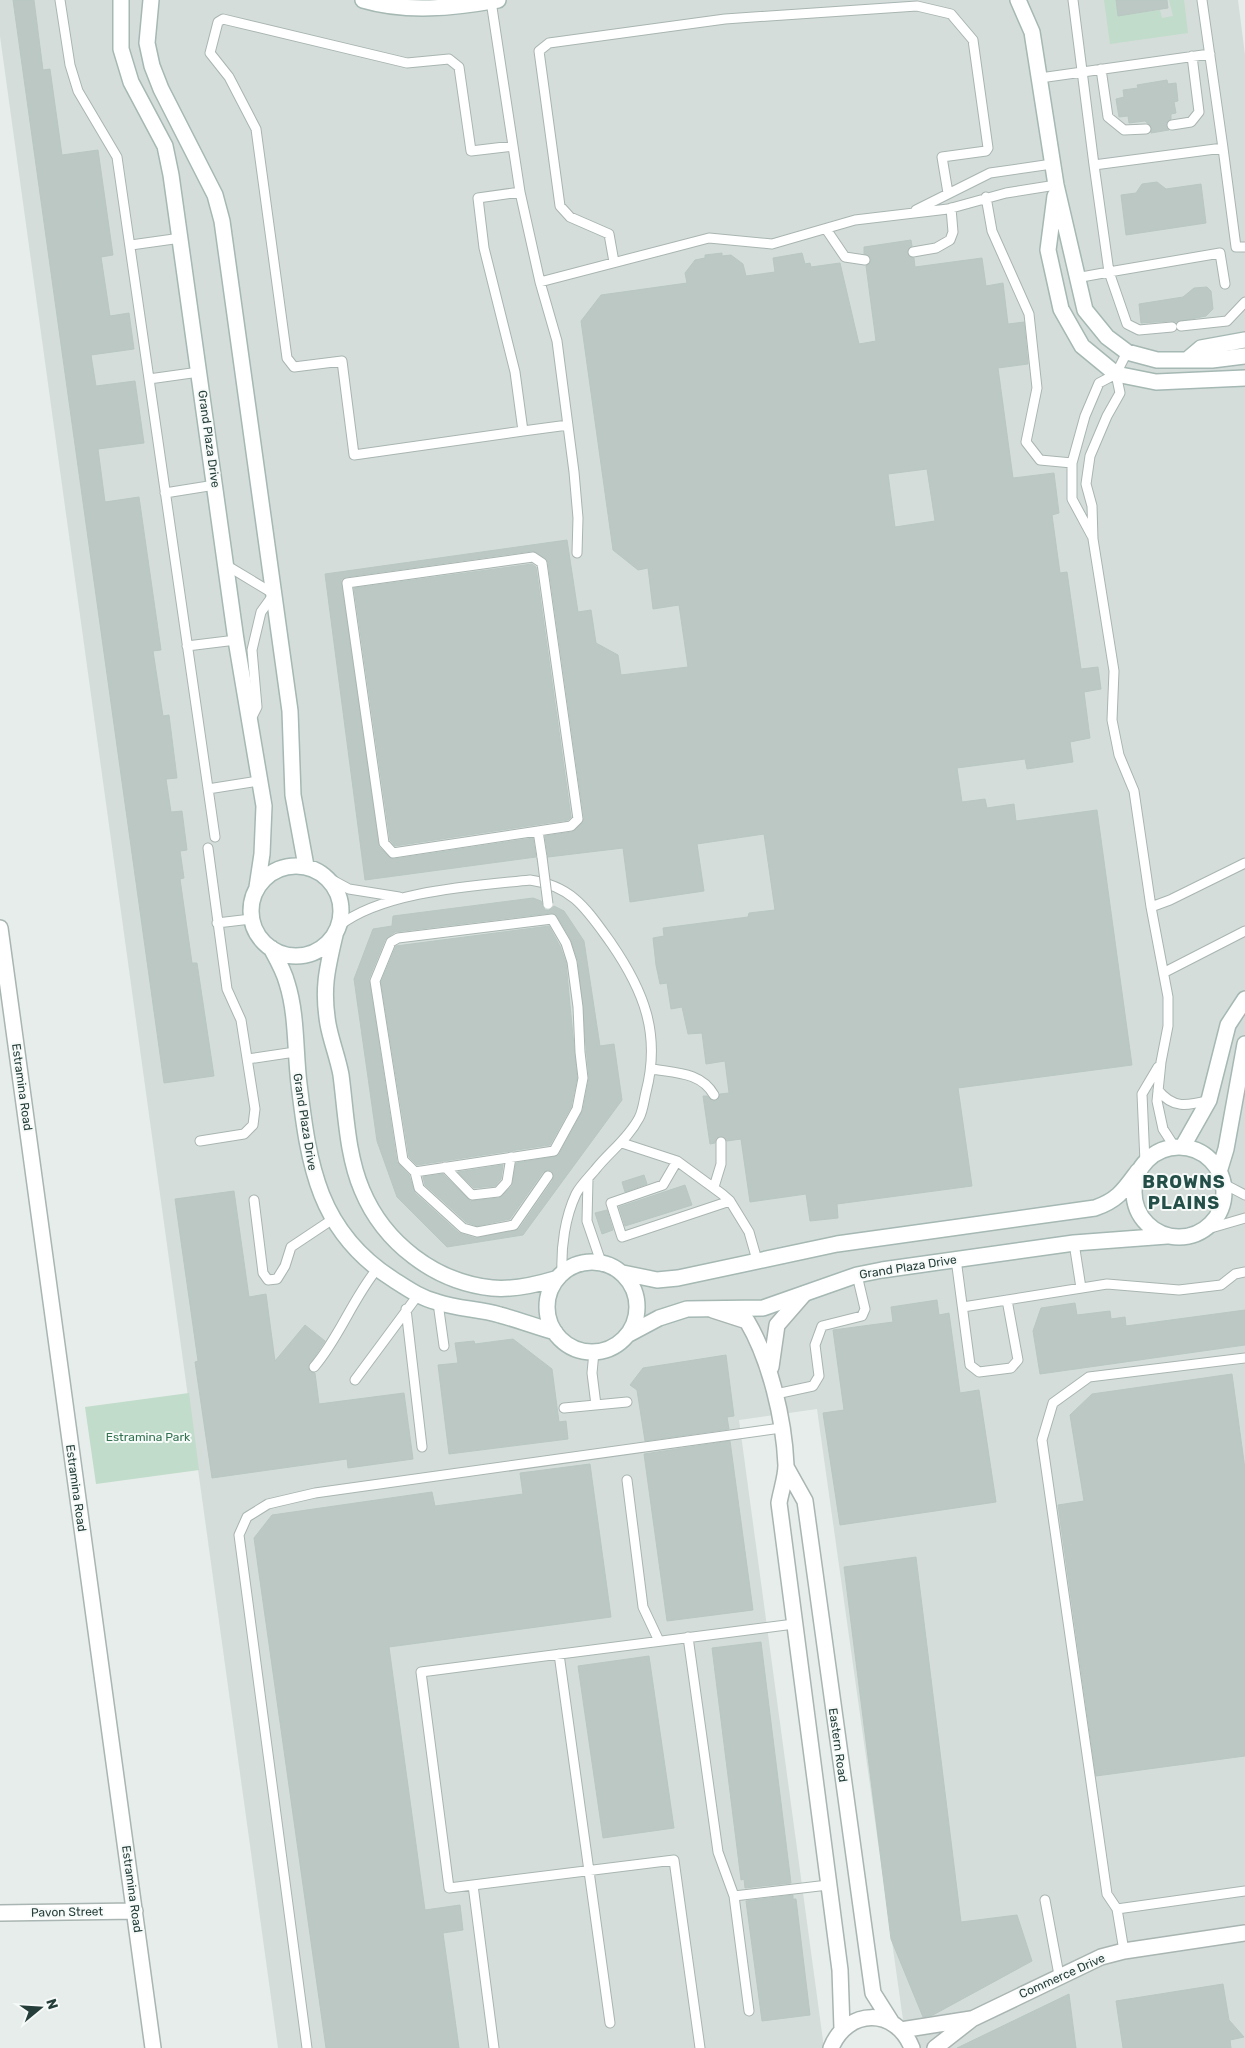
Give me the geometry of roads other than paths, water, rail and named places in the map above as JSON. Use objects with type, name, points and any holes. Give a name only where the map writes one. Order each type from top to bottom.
[{"type":"street","name":"Grand Plaza Drive","points":[[120,0],[121,49],[131,82],[165,146],[181,238],[236,640],[258,781],[264,806],[262,854],[257,887]]},
{"type":"street","points":[[151,0],[147,44],[152,66],[161,89],[215,195],[222,221],[290,711],[293,795],[306,866]]},
{"type":"street","points":[[363,0],[385,6],[442,8],[494,1]]},
{"type":"street","points":[[1018,0],[1032,32],[1056,185],[1076,278],[1085,310],[1107,337],[1127,352],[1157,360],[1212,360],[1245,356]]},
{"type":"street","points":[[1056,185],[1048,250],[1062,309],[1082,346],[1116,374],[1156,382],[1245,378]]},
{"type":"street","points":[[1188,359],[1201,348],[1245,340]]},
{"type":"street","points":[[337,930],[319,950],[299,956],[284,955],[271,948],[255,931],[251,919],[252,897],[266,876],[278,869],[292,865],[306,866],[325,876],[334,886],[340,899],[342,912],[325,978],[328,1026],[340,1073],[352,1158],[362,1190],[379,1222],[404,1250],[428,1267],[458,1280],[491,1288],[510,1288],[559,1276]]},
{"type":"street","name":"Estramina Road","points":[[0,933],[154,2048]]},
{"type":"street","name":"Grand Plaza Drive","points":[[271,948],[287,981],[291,996],[295,1052],[305,1136],[313,1175],[333,1219],[352,1245],[377,1269],[418,1296],[438,1303],[500,1315],[554,1332]]},
{"type":"street","points":[[1179,1146],[1209,1100],[1228,1026],[1245,999]]},
{"type":"street","points":[[1141,1166],[1134,1184],[1134,1197],[1137,1210],[1144,1221],[1154,1230],[1167,1236],[1180,1237],[1204,1230],[1214,1221],[1224,1197],[1222,1178],[1245,1044]]},
{"type":"street","points":[[623,1273],[646,1279],[667,1280],[837,1244],[1095,1208],[1109,1203],[1120,1195],[1141,1166],[1153,1154],[1179,1146],[1204,1154],[1222,1178]]},
{"type":"street","name":"Grand Plaza Drive","points":[[629,1334],[659,1318],[687,1309],[763,1308],[857,1275],[1074,1242],[1167,1236]]},
{"type":"street","points":[[587,1261],[601,1262],[613,1266],[623,1273],[632,1284],[638,1309],[635,1322],[629,1334],[613,1347],[594,1352],[579,1350],[565,1344],[554,1332],[548,1320],[546,1306],[549,1292],[559,1276],[574,1264],[587,1261]]},
{"type":"street","name":"Eastern Road","points":[[770,1376],[777,1325],[804,1294]]},
{"type":"street","name":"Eastern Road","points":[[709,1308],[747,1321],[759,1341],[776,1394],[786,1467],[779,1503],[840,1970],[842,2029]]},
{"type":"street","name":"Eastern Road","points":[[786,1467],[805,1501],[872,1993],[912,2048]]},
{"type":"street","name":"Pavon Street","points":[[0,1913],[135,1912]]},
{"type":"street","name":"Commerce Drive","points":[[934,2048],[972,2019],[1059,1975],[1101,1957],[1124,1951],[1245,1933]]},
{"type":"street","points":[[831,2048],[842,2029],[854,2021],[868,2018],[882,2019],[897,2026]]},
{"type":"street","name":"Commerce Drive","points":[[897,2026],[972,2019]]},
{"type":"lane","points":[[60,0],[70,65],[78,91],[117,157],[215,837]]},
{"type":"lane","points":[[1073,0],[1109,272],[1127,324],[1139,330],[1227,321],[1245,302]]},
{"type":"lane","points":[[1202,0],[1223,148],[1240,247]]},
{"type":"lane","points":[[494,1],[520,192],[540,282],[557,341],[578,518],[578,554]]},
{"type":"lane","points":[[614,262],[609,234],[570,217],[560,206],[539,51],[548,43],[725,19],[917,6],[951,14],[973,40],[988,148],[986,151],[942,157],[948,193]]},
{"type":"lane","points":[[513,146],[471,151],[459,67],[449,59],[407,63],[223,19],[218,22],[210,53],[229,77],[256,129],[287,358],[294,367],[342,362],[354,455],[568,425]]},
{"type":"lane","points":[[1040,78],[1210,54]]},
{"type":"lane","points":[[1172,125],[1191,122],[1199,112],[1192,56]]},
{"type":"lane","points":[[1100,69],[1108,116],[1124,130],[1146,129]]},
{"type":"lane","points":[[1094,165],[1223,148]]},
{"type":"lane","points":[[911,212],[990,173],[1052,164]]},
{"type":"lane","points":[[540,282],[709,238],[772,244],[855,220],[951,208],[986,197],[1056,185]]},
{"type":"lane","points":[[520,192],[478,198],[484,248],[515,372],[523,431]]},
{"type":"lane","points":[[986,197],[992,231],[1029,314],[1037,388],[1026,442],[1040,460],[1072,463]]},
{"type":"lane","points":[[913,252],[936,248],[950,240],[953,232],[951,208]]},
{"type":"lane","points":[[826,229],[845,256],[865,260]]},
{"type":"lane","points":[[131,245],[181,238]]},
{"type":"lane","points":[[1076,278],[1220,253],[1225,284]]},
{"type":"lane","points":[[1093,538],[1072,499],[1072,463],[1085,416],[1099,383],[1116,374],[1127,352]]},
{"type":"lane","points":[[149,379],[199,372]]},
{"type":"lane","points":[[1116,374],[1120,394],[1107,416],[1090,456],[1086,484],[1092,506],[1093,538],[1114,671],[1112,720],[1119,755],[1134,791],[1168,997],[1168,1026],[1160,1062],[1157,1102],[1163,1129],[1179,1146]]},
{"type":"lane","points":[[166,493],[215,485]]},
{"type":"lane","points":[[532,557],[542,563],[578,819],[571,826],[538,831],[393,853],[384,843],[347,583],[532,557]]},
{"type":"lane","points":[[226,565],[274,594],[261,612],[252,650],[257,706],[249,724]]},
{"type":"lane","points":[[187,646],[236,640]]},
{"type":"lane","points":[[208,789],[258,781]]},
{"type":"lane","points":[[415,1172],[554,1150],[577,1109],[583,1078],[572,962],[566,943],[552,919],[548,904],[538,831]]},
{"type":"lane","points":[[200,1141],[244,1134],[253,1125],[255,1110],[241,1020],[227,989],[208,848]]},
{"type":"lane","points":[[1152,906],[1170,900],[1245,863]]},
{"type":"lane","points":[[325,876],[349,889],[402,897]]},
{"type":"lane","points":[[337,930],[350,917],[371,907],[402,897],[530,880],[550,883],[563,889],[591,916],[616,950],[640,991],[651,1028],[652,1070],[640,1117],[622,1143],[576,1193],[561,1251],[559,1276]]},
{"type":"lane","points":[[217,923],[251,919]]},
{"type":"lane","points":[[548,1176],[514,1225],[477,1232],[463,1228],[419,1188],[415,1172],[402,1160],[375,981],[391,942],[398,938],[552,919]]},
{"type":"lane","points":[[1165,972],[1245,931]]},
{"type":"lane","points":[[248,1058],[295,1052]]},
{"type":"lane","points":[[1141,1166],[1142,1094],[1160,1062]]},
{"type":"lane","points":[[652,1070],[695,1076],[709,1086],[714,1095]]},
{"type":"lane","points":[[1158,1090],[1166,1099],[1182,1104],[1209,1100]]},
{"type":"lane","points":[[714,1188],[721,1164],[720,1142]]},
{"type":"lane","points":[[622,1143],[677,1161],[730,1201],[749,1232],[757,1260]]},
{"type":"lane","points":[[445,1167],[472,1195],[498,1192],[507,1182],[511,1157]]},
{"type":"lane","points":[[677,1161],[663,1185],[611,1203],[622,1236],[730,1201]]},
{"type":"lane","points":[[588,1178],[587,1221],[601,1262]]},
{"type":"lane","points":[[1222,1178],[1245,1195]]},
{"type":"lane","points":[[254,1200],[263,1273],[268,1280],[277,1279],[285,1266],[292,1247],[333,1219]]},
{"type":"lane","points":[[1204,1230],[1245,1218]]},
{"type":"lane","points":[[1074,1242],[1081,1288]]},
{"type":"lane","points":[[956,1259],[970,1365],[979,1372],[1011,1368],[1018,1360],[1007,1300]]},
{"type":"lane","points":[[314,1367],[327,1350],[365,1284],[377,1269]]},
{"type":"lane","points":[[963,1307],[1106,1284],[1180,1290],[1221,1285],[1235,1274],[1245,1272]]},
{"type":"lane","points":[[776,1394],[812,1386],[819,1376],[815,1345],[822,1326],[862,1316],[865,1308],[857,1275]]},
{"type":"lane","points":[[355,1380],[406,1309],[418,1296]]},
{"type":"lane","points":[[438,1303],[444,1346]]},
{"type":"lane","points":[[406,1309],[422,1446]]},
{"type":"lane","points":[[594,1352],[592,1373],[596,1405]]},
{"type":"lane","points":[[1124,1951],[1117,1909],[1107,1894],[1042,1440],[1053,1403],[1089,1377],[1245,1358]]},
{"type":"lane","points":[[564,1408],[627,1402]]},
{"type":"lane","points":[[307,2048],[239,1534],[247,1517],[268,1504],[315,1493],[781,1428]]},
{"type":"lane","points":[[626,1480],[643,1607],[659,1641]]},
{"type":"lane","points":[[700,2048],[674,1860],[450,1888],[421,1672],[794,1624]]},
{"type":"lane","points":[[688,1637],[718,1852],[734,1896],[749,2011]]},
{"type":"lane","points":[[559,1654],[610,2023]]},
{"type":"lane","points":[[473,1885],[494,2048]]},
{"type":"lane","points":[[734,1896],[828,1885]]},
{"type":"lane","points":[[1117,1909],[1245,1891]]},
{"type":"lane","points":[[1045,1900],[1059,1975]]},
{"type":"district","name":"BROWNS PLAINS","points":[[1184,1192]]},
{"type":"park label","name":"Estramina Park","points":[[148,1437]]}]
